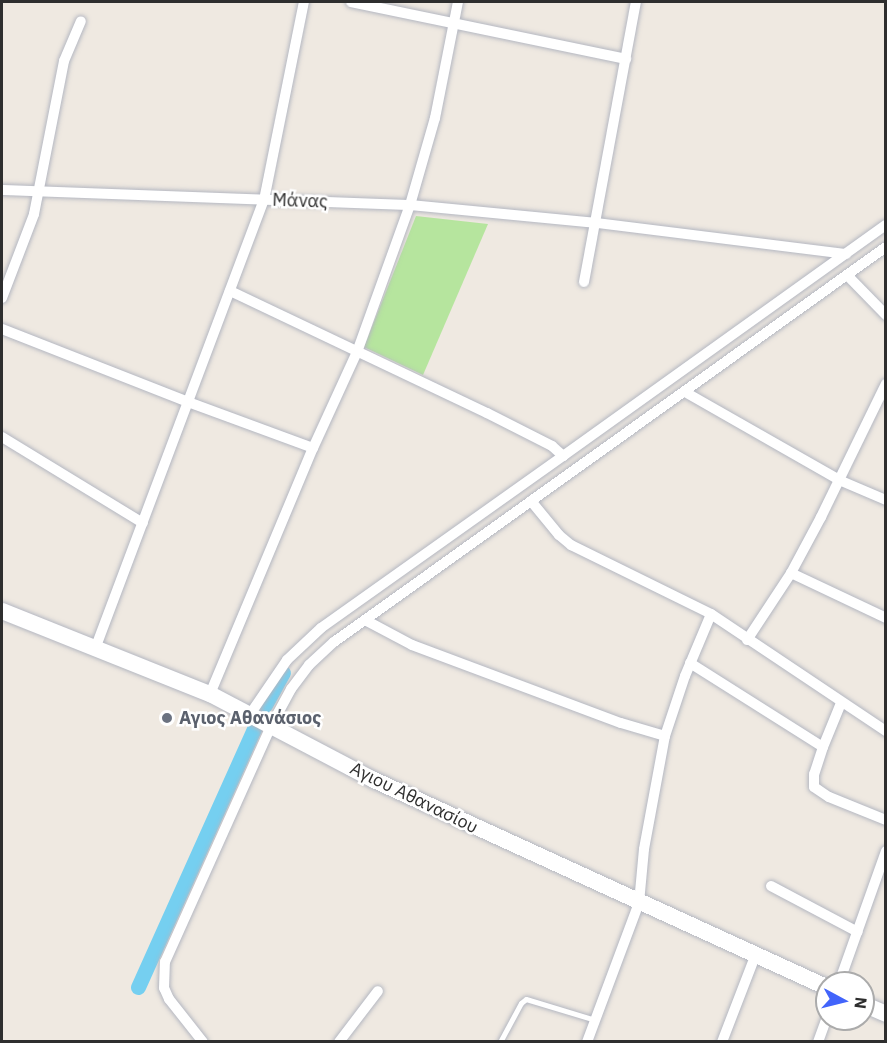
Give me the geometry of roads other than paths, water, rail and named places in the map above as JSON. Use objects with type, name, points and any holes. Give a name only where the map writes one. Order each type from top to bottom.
[{"type":"main road","name":"Αγιου Αθανασίου","points":[[2,611],[210,693],[374,780],[815,981]]},
{"type":"street","points":[[95,649],[264,200],[304,2]]},
{"type":"street","points":[[351,2],[626,58]]},
{"type":"street","points":[[210,693],[313,448],[357,352],[410,205],[435,118],[458,2]]},
{"type":"street","points":[[585,282],[636,2]]},
{"type":"street","points":[[2,298],[32,222],[41,191],[64,61],[81,21]]},
{"type":"street","name":"Μάνας","points":[[2,190],[410,205],[597,223],[846,254]]},
{"type":"street","points":[[251,713],[286,660],[321,628],[885,225]]},
{"type":"street","points":[[203,1041],[169,999],[164,988],[165,962],[271,726],[291,689],[309,665],[334,642],[885,248]]},
{"type":"street","points":[[847,275],[885,315]]},
{"type":"street","points":[[230,291],[543,441],[563,456]]},
{"type":"street","points":[[2,329],[313,448]]},
{"type":"street","points":[[747,640],[791,573],[885,384]]},
{"type":"street","points":[[685,392],[839,480],[885,500]]},
{"type":"street","points":[[2,437],[143,523]]},
{"type":"street","points":[[531,501],[571,546],[711,614],[885,731]]},
{"type":"street","points":[[791,573],[885,618]]},
{"type":"street","points":[[587,1041],[639,903],[644,849],[665,736],[690,663],[711,614]]},
{"type":"street","points":[[365,620],[412,645],[621,723],[665,736]]},
{"type":"street","points":[[690,663],[823,747]]},
{"type":"street","points":[[841,703],[814,774],[814,787],[829,797],[885,820]]},
{"type":"street","points":[[843,971],[885,851]]},
{"type":"street","points":[[771,886],[858,932]]},
{"type":"street","points":[[722,1041],[756,954]]},
{"type":"street","points":[[339,1041],[378,991]]},
{"type":"lane","points":[[500,1041],[521,1003],[526,999],[595,1020]]},
{"type":"waterway","points":[[265,705],[283,673]]},
{"type":"waterway","points":[[138,987],[254,729]]},
{"type":"place","name":"Αγιος Αθανάσιος","points":[[167,718]]}]
